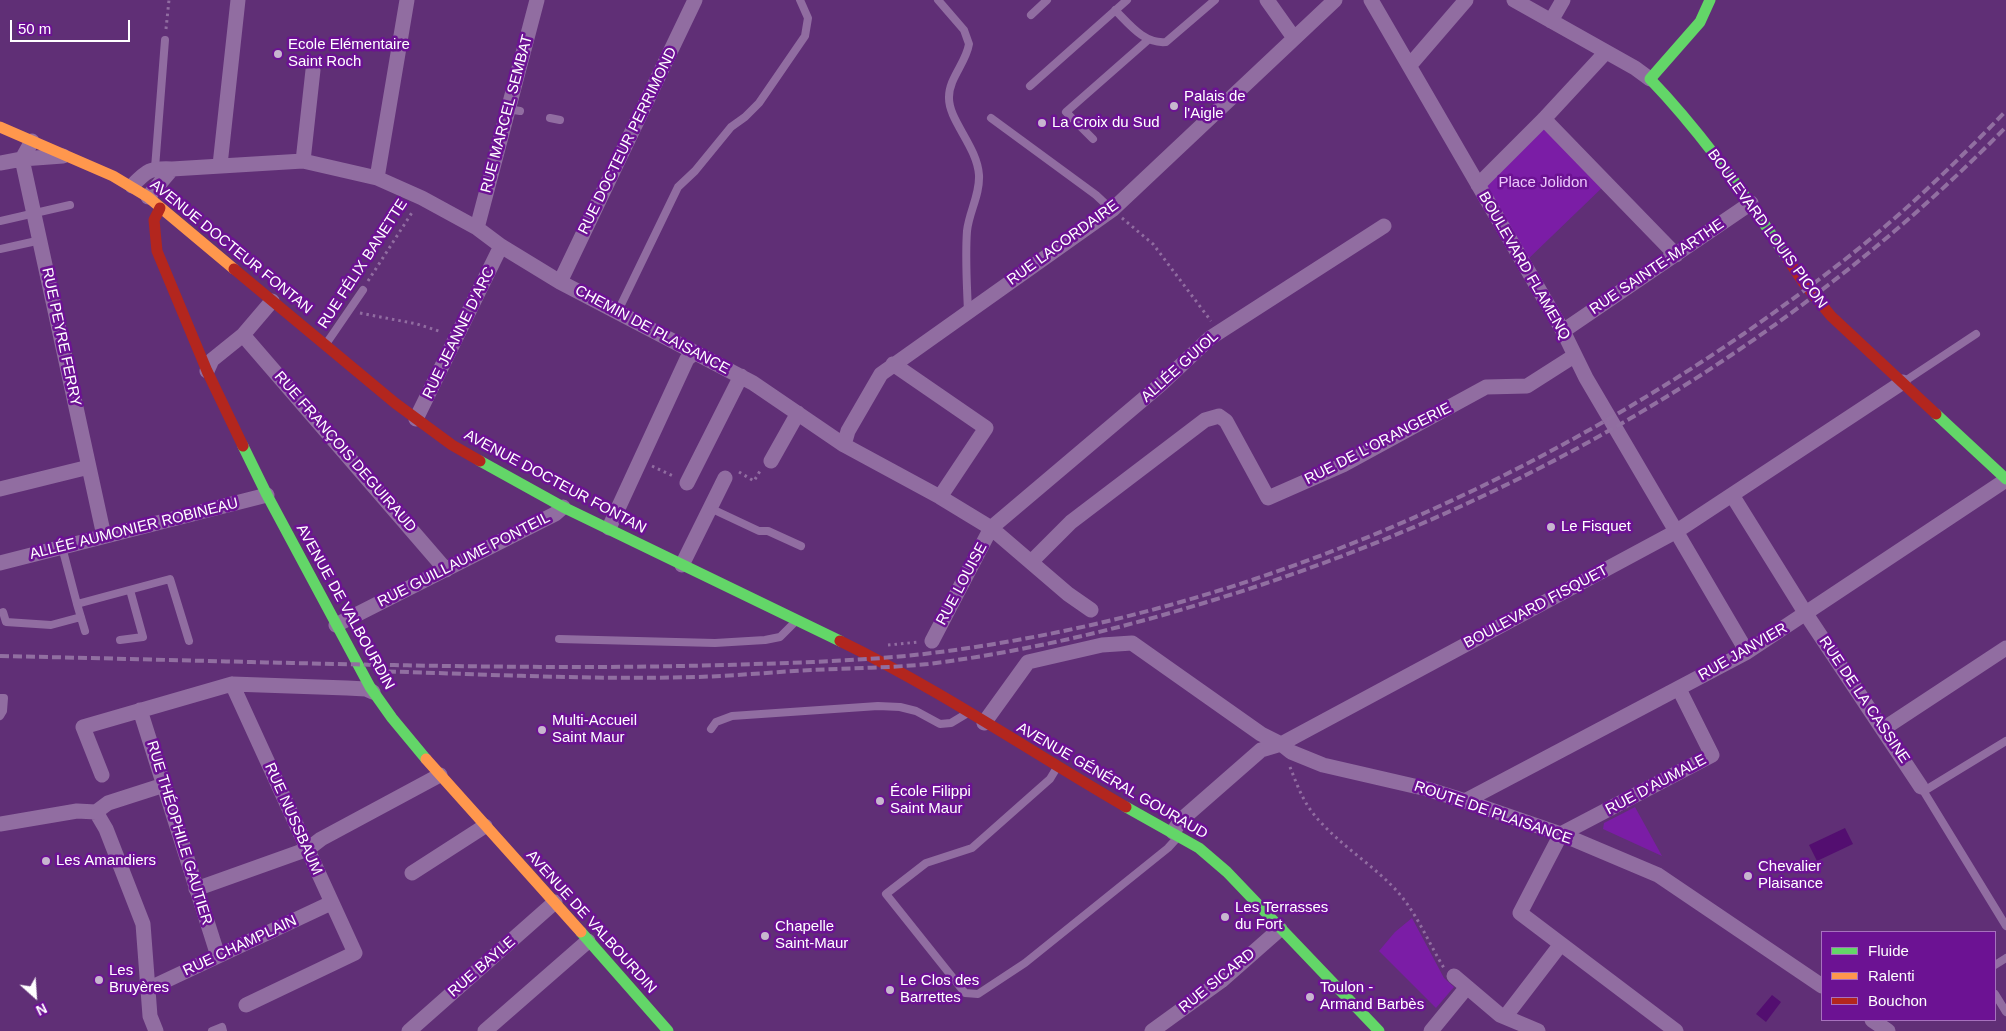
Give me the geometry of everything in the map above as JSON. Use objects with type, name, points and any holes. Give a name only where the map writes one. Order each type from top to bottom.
[{"type":"main road","points":[[1650,79],[1700,22],[1710,0]]},
{"type":"main road","name":"BOULEVARD LOUIS PICON","points":[[1650,79],[1677,107],[1751,203],[1818,302],[1830,316],[2006,480]]},
{"type":"main road","name":"AVENUE DOCTEUR FONTAN","points":[[0,127],[112,176],[148,197],[416,419],[452,445],[512,480],[563,506],[852,646],[919,683]]},
{"type":"main road","name":"AVENUE DE VALBOURDIN","points":[[160,208],[154,220],[157,251],[207,371],[267,496],[372,690],[392,718],[440,776],[555,902],[668,1031]]},
{"type":"main road","name":"AVENUE GÉNÉRAL GOURAUD","points":[[919,683],[1058,767],[1199,848],[1227,872],[1379,1031]]},
{"type":"street","points":[[220,165],[238,0]]},
{"type":"street","points":[[377,178],[407,0]]},
{"type":"street","name":"RUE MARCEL SEMBAT","points":[[477,228],[514,110],[537,0]]},
{"type":"street","name":"RUE DOCTEUR PERRIMOND","points":[[560,282],[695,0]]},
{"type":"street","points":[[1266,0],[1294,38]]},
{"type":"street","name":"RUE LACORDAIRE","points":[[844,445],[848,431],[881,374],[1112,210],[1335,0]]},
{"type":"street","name":"BOULEVARD FLAMENQ","points":[[1371,0],[1563,331],[1574,356],[1657,501],[1677,531],[1747,652]]},
{"type":"street","points":[[1410,65],[1466,0]]},
{"type":"street","name":"BOULEVARD LOUIS PICON","points":[[1514,0],[1635,68],[1650,79]]},
{"type":"street","points":[[1551,21],[1563,0]]},
{"type":"street","points":[[1478,185],[1544,119],[1606,52]]},
{"type":"street","points":[[303,161],[313,70]]},
{"type":"street","points":[[1544,119],[1676,255]]},
{"type":"street","points":[[22,159],[32,141]]},
{"type":"street","points":[[0,162],[66,156]]},
{"type":"street","name":"RUE PEYRE FERRY","points":[[22,159],[104,536]]},
{"type":"street","name":"CHEMIN DE PLAISANCE","points":[[154,168],[172,169],[303,161],[377,178],[422,198],[477,228],[501,246],[560,282],[741,376],[844,445],[940,497],[991,528],[1068,594],[1090,610]]},
{"type":"street","points":[[132,186],[142,175],[154,168]]},
{"type":"street","points":[[148,197],[172,169]]},
{"type":"street","name":"RUE SAINTE-MARTHE","points":[[1563,331],[1751,203]]},
{"type":"street","name":"ALLÉE GUIOL","points":[[991,528],[1160,385],[1218,331],[1384,226]]},
{"type":"street","name":"RUE JEANNE D'ARC","points":[[416,419],[501,246]]},
{"type":"street","points":[[207,371],[212,360],[243,335],[272,301]]},
{"type":"street","name":"RUE FRANÇOIS DEGUIRAUD","points":[[243,335],[446,570]]},
{"type":"street","points":[[609,528],[687,359],[694,352]]},
{"type":"street","name":"RUE DE L'ORANGERIE","points":[[1031,562],[1071,522],[1205,420],[1219,416],[1226,421],[1268,498],[1343,465],[1486,387],[1527,386],[1574,356]]},
{"type":"street","points":[[893,364],[986,428],[940,497]]},
{"type":"street","points":[[687,483],[741,376]]},
{"type":"street","name":"BOULEVARD FISQUET","points":[[1176,834],[1181,820],[1261,750],[1281,744],[1677,531],[1903,382]]},
{"type":"street","points":[[771,462],[798,413]]},
{"type":"street","points":[[0,489],[89,467]]},
{"type":"street","points":[[682,565],[724,478]]},
{"type":"street","name":"RUE JANVIER","points":[[1465,801],[1747,652],[2006,480]]},
{"type":"street","name":"RUE DE LA CASSINE","points":[[1732,495],[1806,614],[1922,789]]},
{"type":"street","name":"ALLÉE AUMONIER ROBINEAU","points":[[0,563],[267,496]]},
{"type":"street","name":"RUE GUILLAUME PONTEIL","points":[[340,631],[446,570],[555,514],[563,506]]},
{"type":"street","name":"RUE LOUISE","points":[[932,641],[991,528]]},
{"type":"street","name":"ROUTE DE PLAISANCE","points":[[984,723],[1028,662],[1102,645],[1132,643],[1261,734],[1281,744],[1291,752],[1323,765],[1427,789],[1465,801],[1561,834],[1658,875],[1821,985]]},
{"type":"street","points":[[1883,729],[2006,648]]},
{"type":"street","points":[[102,776],[83,727],[232,684],[372,690]]},
{"type":"street","name":"RUE NUSSBAUM","points":[[232,684],[355,953],[246,1005]]},
{"type":"street","name":"RUE D'AUMALE","points":[[1561,834],[1712,755],[1679,689]]},
{"type":"street","name":"RUE THÉOPHILE GAUTIER","points":[[140,710],[218,956]]},
{"type":"street","points":[[196,889],[308,850],[322,839],[440,776]]},
{"type":"street","points":[[0,824],[77,811],[96,812],[108,803],[164,786]]},
{"type":"street","points":[[96,812],[106,828],[144,924],[150,1016],[156,1031]]},
{"type":"street","points":[[412,872],[485,826]]},
{"type":"street","points":[[1561,834],[1520,914],[1676,1031]]},
{"type":"street","name":"RUE BAYLE","points":[[409,1031],[555,902]]},
{"type":"street","name":"RUE CHAMPLAIN","points":[[148,989],[331,903]]},
{"type":"street","name":"RUE SICARD","points":[[1152,1031],[1221,981],[1280,929]]},
{"type":"street","points":[[485,1031],[588,941]]},
{"type":"street","points":[[1505,1016],[1561,944]]},
{"type":"street","points":[[1454,976],[1500,1015],[1538,1031]]},
{"type":"street","points":[[1430,1031],[1467,987]]},
{"type":"street","points":[[1873,1021],[1888,1031]]},
{"type":"lane","points":[[618,312],[678,187],[701,163],[727,131],[759,103],[805,36],[808,18],[800,0]]},
{"type":"lane","points":[[938,0],[964,30],[969,44],[948,94],[949,104],[973,152],[979,176],[978,191],[967,231],[966,278],[968,312]]},
{"type":"lane","points":[[1031,15],[1047,0]]},
{"type":"lane","points":[[1030,86],[1127,0]]},
{"type":"lane","points":[[1115,10],[1131,27],[1148,40],[1157,43],[1166,42],[1215,0]]},
{"type":"lane","points":[[154,168],[165,40]]},
{"type":"lane","points":[[1093,139],[1066,112],[1148,40]]},
{"type":"lane","points":[[550,118],[560,120]]},
{"type":"lane","points":[[991,118],[1096,195],[1112,210]]},
{"type":"lane","points":[[0,221],[70,205]]},
{"type":"lane","points":[[0,249],[41,240]]},
{"type":"lane","name":"RUE FÉLIX BANETTE","points":[[326,344],[363,290]]},
{"type":"lane","points":[[1903,382],[1976,334]]},
{"type":"lane","points":[[710,508],[759,531],[768,531],[801,546]]},
{"type":"lane","points":[[62,547],[85,631]]},
{"type":"lane","points":[[78,604],[170,579],[189,641]]},
{"type":"lane","points":[[120,640],[143,637],[130,590]]},
{"type":"lane","points":[[3,612],[6,622],[15,623],[51,625],[81,617]]},
{"type":"lane","points":[[558,639],[715,643],[772,640],[784,634],[797,620]]},
{"type":"lane","points":[[0,698],[4,698],[3,712],[0,716]]},
{"type":"lane","points":[[711,729],[716,722],[732,716],[878,706],[900,707],[916,711],[940,724],[951,723],[967,713]]},
{"type":"lane","points":[[2006,741],[1922,789],[2006,926]]},
{"type":"lane","points":[[1058,767],[1050,779],[972,848],[926,862],[886,894],[965,993],[978,994],[1025,963],[1168,848],[1176,834]]},
{"type":"lane","points":[[1996,996],[2006,1012]]},
{"type":"lane","points":[[212,1031],[222,1027],[223,1031]]},
{"type":"path","points":[[165,40],[169,0]]},
{"type":"path","name":"RUE FÉLIX BANETTE","points":[[363,290],[422,198]]},
{"type":"path","points":[[1112,210],[1153,244],[1218,331]]},
{"type":"path","points":[[349,310],[417,324],[456,338]]},
{"type":"path","points":[[724,478],[730,476],[734,469],[754,480],[764,464],[771,462]]},
{"type":"path","points":[[1281,744],[1299,789],[1312,811],[1337,839],[1395,889],[1410,907],[1444,968],[1454,976]]},
{"type":"green space","name":"Place Jolidon","points":[[1544,119],[1607,183],[1524,263],[1478,185]]},
{"type":"green space","points":[[1635,807],[1662,856],[1603,829],[1604,823]]},
{"type":"green space","points":[[1412,918],[1444,978],[1454,987],[1436,1008],[1379,951],[1395,932]]},
{"type":"shaded area","points":[[1845,828],[1853,844],[1817,861],[1809,845]]},
{"type":"shaded area","points":[[1772,995],[1781,1002],[1766,1022],[1756,1014]]},
{"type":"railway","points":[[0,656],[512,667],[671,666],[813,662],[888,658],[932,653],[1040,636],[1147,611],[1252,580],[1356,542],[1457,498],[1555,449],[1650,394],[1742,335],[1853,253],[1919,196],[2006,111]]},
{"type":"railway","points":[[374,671],[656,678],[928,664],[999,653],[1069,639],[1207,602],[1318,565],[1427,521],[1533,471],[1636,415],[1736,352],[1831,283],[1921,208],[2006,127]]},
{"type":"traffic: fast","points":[[1710,0],[1700,22],[1650,79],[1688,121],[1723,165],[1787,258]]},
{"type":"traffic: fast","points":[[1936,414],[2006,479]]},
{"type":"traffic: fast","points":[[243,446],[267,495],[370,687],[392,718],[426,759]]},
{"type":"traffic: fast","points":[[480,461],[563,507],[840,641]]},
{"type":"traffic: fast","points":[[1126,807],[1199,848],[1227,872],[1379,1031]]},
{"type":"traffic: fast","points":[[581,932],[668,1031]]},
{"type":"traffic: slow","points":[[0,127],[113,176],[148,197],[234,269]]},
{"type":"traffic: slow","points":[[426,759],[581,932]]},
{"type":"traffic: jam","points":[[160,208],[154,220],[157,251],[207,371],[243,446]]},
{"type":"traffic: jam","points":[[1787,258],[1803,282],[1831,316],[1936,414]]},
{"type":"traffic: jam","points":[[234,269],[395,403],[452,445],[480,461]]},
{"type":"traffic: jam","points":[[840,641],[913,679],[1126,807]]},
{"type":"place","name":"Ecole Elémentaire Saint Roch","points":[[278,54]]},
{"type":"place","name":"Palais de l'Aigle","points":[[1174,106]]},
{"type":"place","name":"La Croix du Sud","points":[[1042,123]]},
{"type":"place","name":"Le Fisquet","points":[[1551,527]]},
{"type":"place","name":"Multi-Accueil Saint Maur","points":[[542,730]]},
{"type":"place","name":"École Filippi Saint Maur","points":[[880,801]]},
{"type":"place","name":"Les Amandiers","points":[[46,861]]},
{"type":"place","name":"Chevalier Plaisance","points":[[1748,876]]},
{"type":"place","name":"Les Terrasses du Fort","points":[[1225,917]]},
{"type":"place","name":"Chapelle Saint-Maur","points":[[765,936]]},
{"type":"place","name":"Les Bruyères","points":[[99,980]]},
{"type":"place","name":"Le Clos des Barrettes","points":[[890,990]]},
{"type":"place","name":"Toulon - Armand Barbès","points":[[1310,997]]}]
